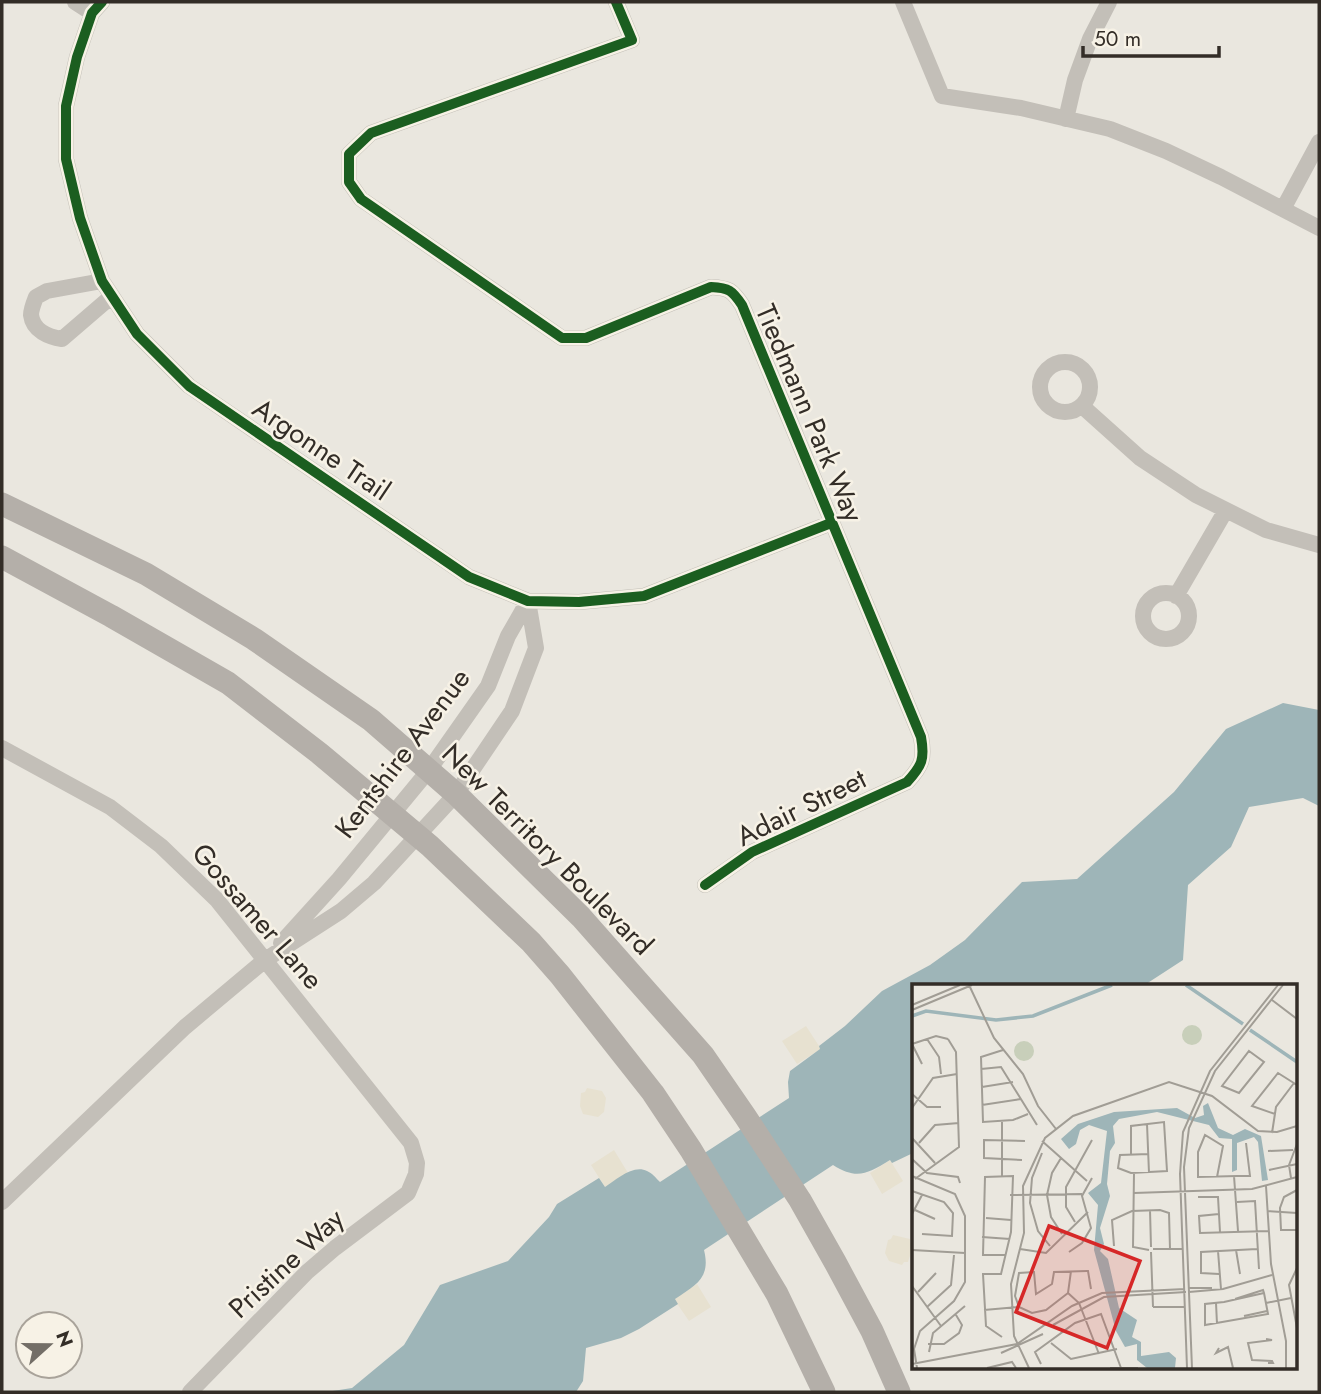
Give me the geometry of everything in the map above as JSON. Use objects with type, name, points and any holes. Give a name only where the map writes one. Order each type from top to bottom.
[{"type":"main road","name":"New Territory Boulevard","points":[[2,504],[146,574],[254,639],[371,720],[456,794],[582,917],[703,1055],[745,1116],[800,1200],[835,1262],[872,1331],[898,1392]]},
{"type":"main road","points":[[2,557],[111,615],[228,683],[319,753],[417,835],[531,942],[561,975],[653,1093],[691,1150],[777,1294],[824,1392]]},
{"type":"street","points":[[75,2],[97,8]]},
{"type":"street","name":"Tiedmann Park Way","points":[[616,2],[632,40],[371,133],[349,154],[349,182],[361,199],[562,338],[586,338],[711,287],[724,287],[733,292],[742,305],[921,737],[922,762],[917,772]]},
{"type":"street","points":[[904,2],[942,96],[1021,108],[1110,129],[1222,177],[1319,228]]},
{"type":"street","points":[[1066,119],[1075,80],[1090,39],[1109,2]]},
{"type":"street","name":"Argonne Trail","points":[[97,8],[77,57],[66,106],[66,159],[80,218],[102,281],[136,334],[189,386],[469,577],[528,601],[579,602],[644,596],[831,523]]},
{"type":"street","points":[[1283,209],[1319,142]]},
{"type":"street","points":[[102,281],[47,291],[36,297],[31,314],[36,327],[49,337],[62,339],[112,296]]},
{"type":"street","points":[[1082,405],[1140,458],[1196,495],[1266,530],[1319,545]]},
{"type":"street","points":[[1176,596],[1226,510]]},
{"type":"street","name":"Kentshire Avenue","points":[[265,960],[339,879],[429,770],[488,685],[508,636],[528,601]]},
{"type":"street","name":"Kentshire Avenue","points":[[2,1202],[185,1027],[265,960],[341,911],[374,883],[456,794],[512,711],[536,648],[528,601]]},
{"type":"street","name":"Gossamer Lane","points":[[2,749],[110,807],[162,846],[217,900],[411,1143],[417,1163],[416,1174]]},
{"type":"street","name":"Adair Street","points":[[705,885],[752,852],[907,782],[917,772]]},
{"type":"street","name":"Pristine Way","points":[[190,1392],[307,1272],[408,1193],[416,1174]]},
{"type":"shaded area","points":[[806,1026],[821,1049],[797,1064],[782,1041]]},
{"type":"shaded area","points":[[587,1088],[602,1091],[606,1098],[604,1112],[598,1117],[583,1114],[580,1106],[581,1093]]},
{"type":"shaded area","points":[[614,1150],[628,1173],[605,1187],[591,1165]]},
{"type":"shaded area","points":[[890,1160],[903,1181],[882,1194],[870,1173]]},
{"type":"shaded area","points":[[893,1235],[910,1239],[912,1249],[908,1262],[902,1265],[889,1261],[885,1253],[888,1240]]},
{"type":"shaded area","points":[[697,1284],[711,1307],[689,1321],[674,1299]]},
{"type":"water","points":[[1283,703],[1319,710],[1319,806],[1303,798],[1249,807],[1231,847],[1188,885],[1183,960],[1146,984],[912,984],[912,1153],[856,1174],[833,1165],[704,1250],[706,1260],[703,1274],[695,1285],[675,1299],[678,1304],[621,1338],[586,1348],[583,1381],[576,1392],[326,1392],[352,1388],[404,1345],[440,1285],[508,1261],[549,1217],[557,1204],[599,1178],[605,1187],[636,1170],[649,1172],[660,1182],[789,1098],[790,1071],[820,1049],[819,1046],[882,991],[930,965],[965,940],[1022,882],[1077,879],[1174,792],[1226,729]]},
{"type":"cycle path","points":[[102,2],[92,13],[77,57],[66,106],[66,159],[80,218],[102,281],[137,334],[189,386],[469,577],[528,601],[579,602],[644,596],[831,523]]},
{"type":"cycle path","points":[[616,2],[632,40],[371,133],[349,154],[349,182],[361,199],[562,338],[586,338],[711,287],[730,291],[742,305],[921,737],[923,751],[919,767],[907,782],[752,852],[705,885]]}]
